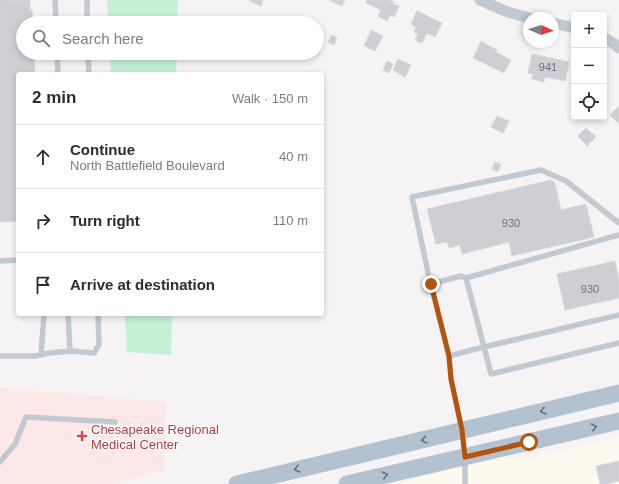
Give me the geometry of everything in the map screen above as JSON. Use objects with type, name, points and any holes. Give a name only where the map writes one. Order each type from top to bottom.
[{"type":"main road","points":[[237,484],[619,393]]},
{"type":"main road","points":[[347,484],[619,421]]},
{"type":"street","points":[[480,0],[505,11],[523,16]]},
{"type":"street","points":[[559,25],[571,27]]},
{"type":"street","points":[[607,40],[619,48]]},
{"type":"lane","points":[[55,0],[56,16]]},
{"type":"lane","points":[[87,0],[88,16]]},
{"type":"lane","points":[[57,60],[58,72]]},
{"type":"lane","points":[[88,60],[89,72]]},
{"type":"lane","points":[[465,484],[465,457],[462,430],[451,379],[449,356],[431,284],[412,197],[541,170],[566,181],[619,223]]},
{"type":"lane","points":[[431,284],[461,276],[466,278],[619,235]]},
{"type":"lane","points":[[0,261],[16,260]]},
{"type":"lane","points":[[466,278],[491,374],[619,343]]},
{"type":"lane","points":[[449,356],[619,315]]},
{"type":"lane","points":[[41,355],[44,316]]},
{"type":"lane","points":[[68,316],[70,351]]},
{"type":"lane","points":[[0,356],[35,356],[70,351],[94,353],[99,345],[98,316]]},
{"type":"lane","points":[[0,462],[15,444],[26,417],[115,422]]},
{"type":"shaded area","name":"Chesapeake Regional Medical Center","points":[[0,388],[166,402],[164,470],[109,484],[0,484]]},
{"type":"shaded area","points":[[619,437],[619,484],[395,484],[501,458],[530,458]]},
{"type":"green space","points":[[107,0],[178,0],[177,16],[108,16]]},
{"type":"green space","points":[[110,60],[177,60],[176,72],[111,72]]},
{"type":"green space","points":[[125,316],[172,316],[171,355],[127,352]]},
{"type":"building","points":[[0,0],[30,0],[30,10],[32,10],[32,16],[16,16],[16,60],[34,60],[35,72],[16,72],[16,221],[0,222]]},
{"type":"building","points":[[250,0],[263,0],[261,6]]},
{"type":"building","points":[[329,0],[345,0],[342,6]]},
{"type":"building","points":[[367,0],[390,0],[394,2],[393,4],[399,6],[394,17],[390,15],[387,21],[378,16],[381,10],[366,3]]},
{"type":"building","points":[[417,11],[442,23],[435,37],[427,33],[422,43],[415,40],[418,34],[414,32],[416,27],[411,24]]},
{"type":"building","points":[[371,30],[383,36],[375,51],[364,46]]},
{"type":"building","points":[[332,35],[337,38],[334,45],[328,42]]},
{"type":"building","points":[[481,41],[497,50],[496,52],[511,60],[504,73],[473,58]]},
{"type":"building","points":[[532,54],[569,62],[565,81],[545,77],[544,82],[532,79],[533,74],[528,73]]},
{"type":"building","points":[[398,59],[411,65],[405,77],[393,70]]},
{"type":"building","points":[[387,61],[393,64],[389,73],[383,70]]},
{"type":"building","points":[[619,106],[619,124],[610,115]]},
{"type":"building","points":[[497,116],[509,121],[503,133],[491,127]]},
{"type":"building","points":[[586,128],[596,137],[587,146],[578,136]]},
{"type":"building","points":[[495,162],[501,164],[498,172],[492,169]]},
{"type":"building","points":[[551,180],[555,183],[561,210],[586,204],[594,237],[512,256],[509,242],[462,254],[460,245],[449,248],[447,242],[436,244],[427,209]]},
{"type":"building","points":[[615,261],[619,281],[619,298],[565,310],[557,274]]},
{"type":"building","points":[[619,461],[619,481],[600,484],[596,466]]},
{"type":"place","name":"Chesapeake Regional Medical Center","points":[[82,436]]},
{"type":"route","points":[[431,284],[449,356],[451,379],[462,430],[465,457],[529,442]]}]
